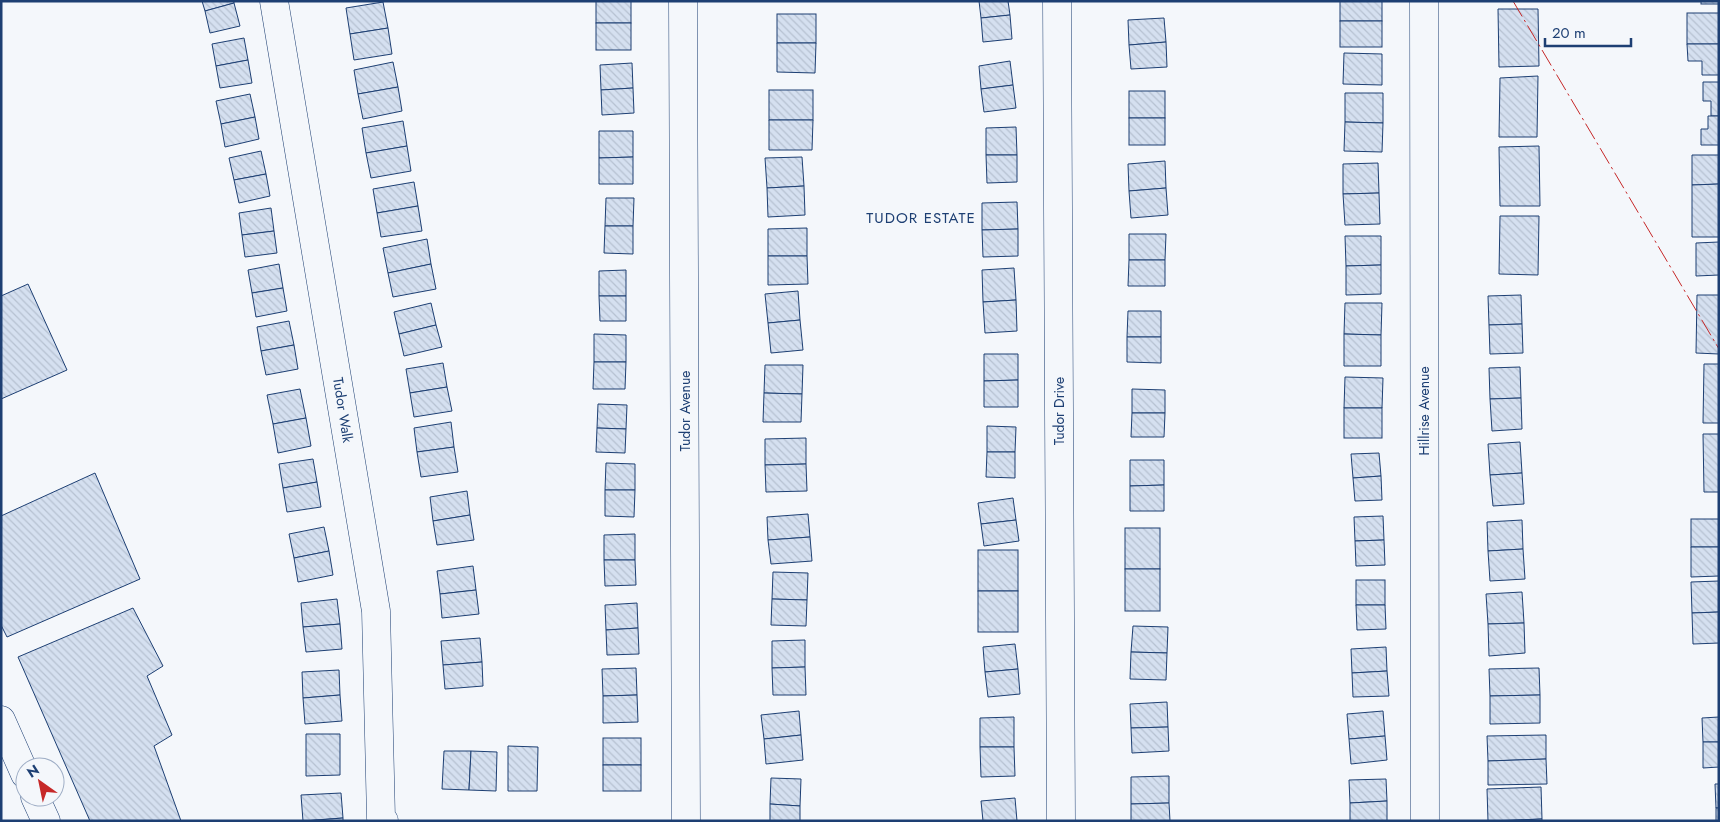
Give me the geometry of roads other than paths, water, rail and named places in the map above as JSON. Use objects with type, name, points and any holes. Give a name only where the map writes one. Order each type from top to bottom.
[{"type":"street","name":"Tudor Walk","points":[[274,1],[376,611],[379,770],[381,818],[384,821]]},
{"type":"street","name":"Tudor Avenue","points":[[683,1],[686,821]]},
{"type":"street","name":"Tudor Drive","points":[[1057,1],[1060,821]]},
{"type":"street","name":"Hillrise Avenue","points":[[1424,1],[1425,821]]},
{"type":"street","points":[[1,720],[17,757]]},
{"type":"street","points":[[40,807],[46,821]]},
{"type":"district","name":"TUDOR ESTATE","points":[[921,218]]}]
